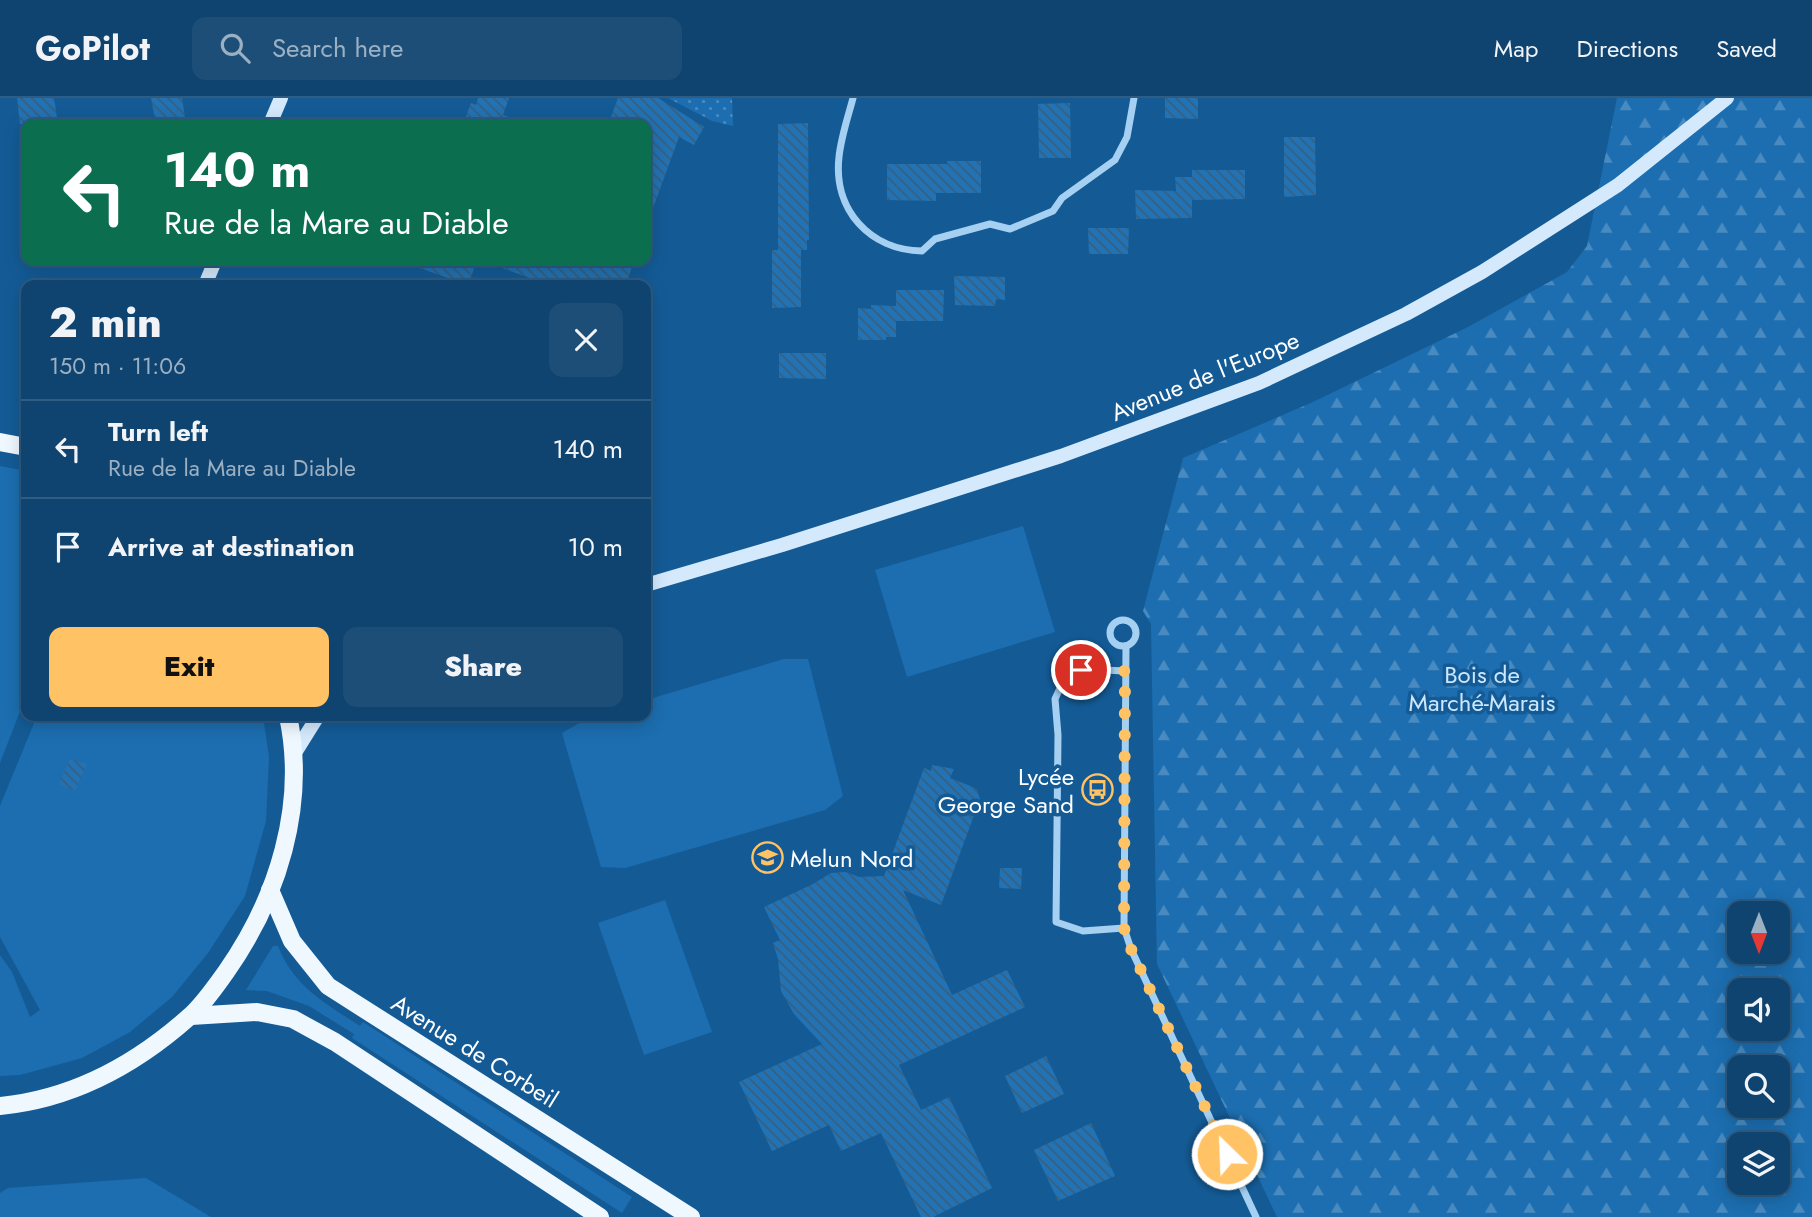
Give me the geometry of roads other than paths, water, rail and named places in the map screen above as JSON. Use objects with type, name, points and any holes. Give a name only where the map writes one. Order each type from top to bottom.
[{"type":"main road","points":[[272,119],[281,98]]},
{"type":"main road","name":"Avenue de l'Europe","points":[[651,583],[1060,456],[1259,383],[1406,314],[1472,278],[1618,185],[1727,98]]},
{"type":"main road","points":[[0,442],[21,446]]},
{"type":"main road","points":[[0,1106],[26,1103],[117,1071],[191,1016],[243,946],[270,890],[284,850],[292,811],[293,756],[289,721]]},
{"type":"main road","points":[[293,756],[315,721]]},
{"type":"main road","name":"Avenue de Corbeil","points":[[270,890],[292,941],[328,986],[691,1217]]},
{"type":"main road","points":[[191,1016],[257,1012],[293,1020],[335,1042],[600,1217]]},
{"type":"main road","points":[[0,1119],[26,1103]]},
{"type":"street","points":[[853,98],[839,158],[842,192],[851,214],[866,233],[896,249],[922,251],[936,239],[990,225],[1010,229],[1053,211],[1062,198],[1115,160],[1127,137],[1134,98]]},
{"type":"street","points":[[1126,646],[1124,928],[1135,960],[1256,1217]]},
{"type":"street","points":[[1124,928],[1083,931],[1056,922],[1058,734],[1055,699],[1062,684],[1081,670],[1125,671]]},
{"type":"place","name":"Lycée George Sand","points":[[1097,790]]},
{"type":"place","name":"Melun Nord","points":[[767,858]]},
{"type":"park label","name":"Bois de Marché-Marais","points":[[1482,688]]}]
